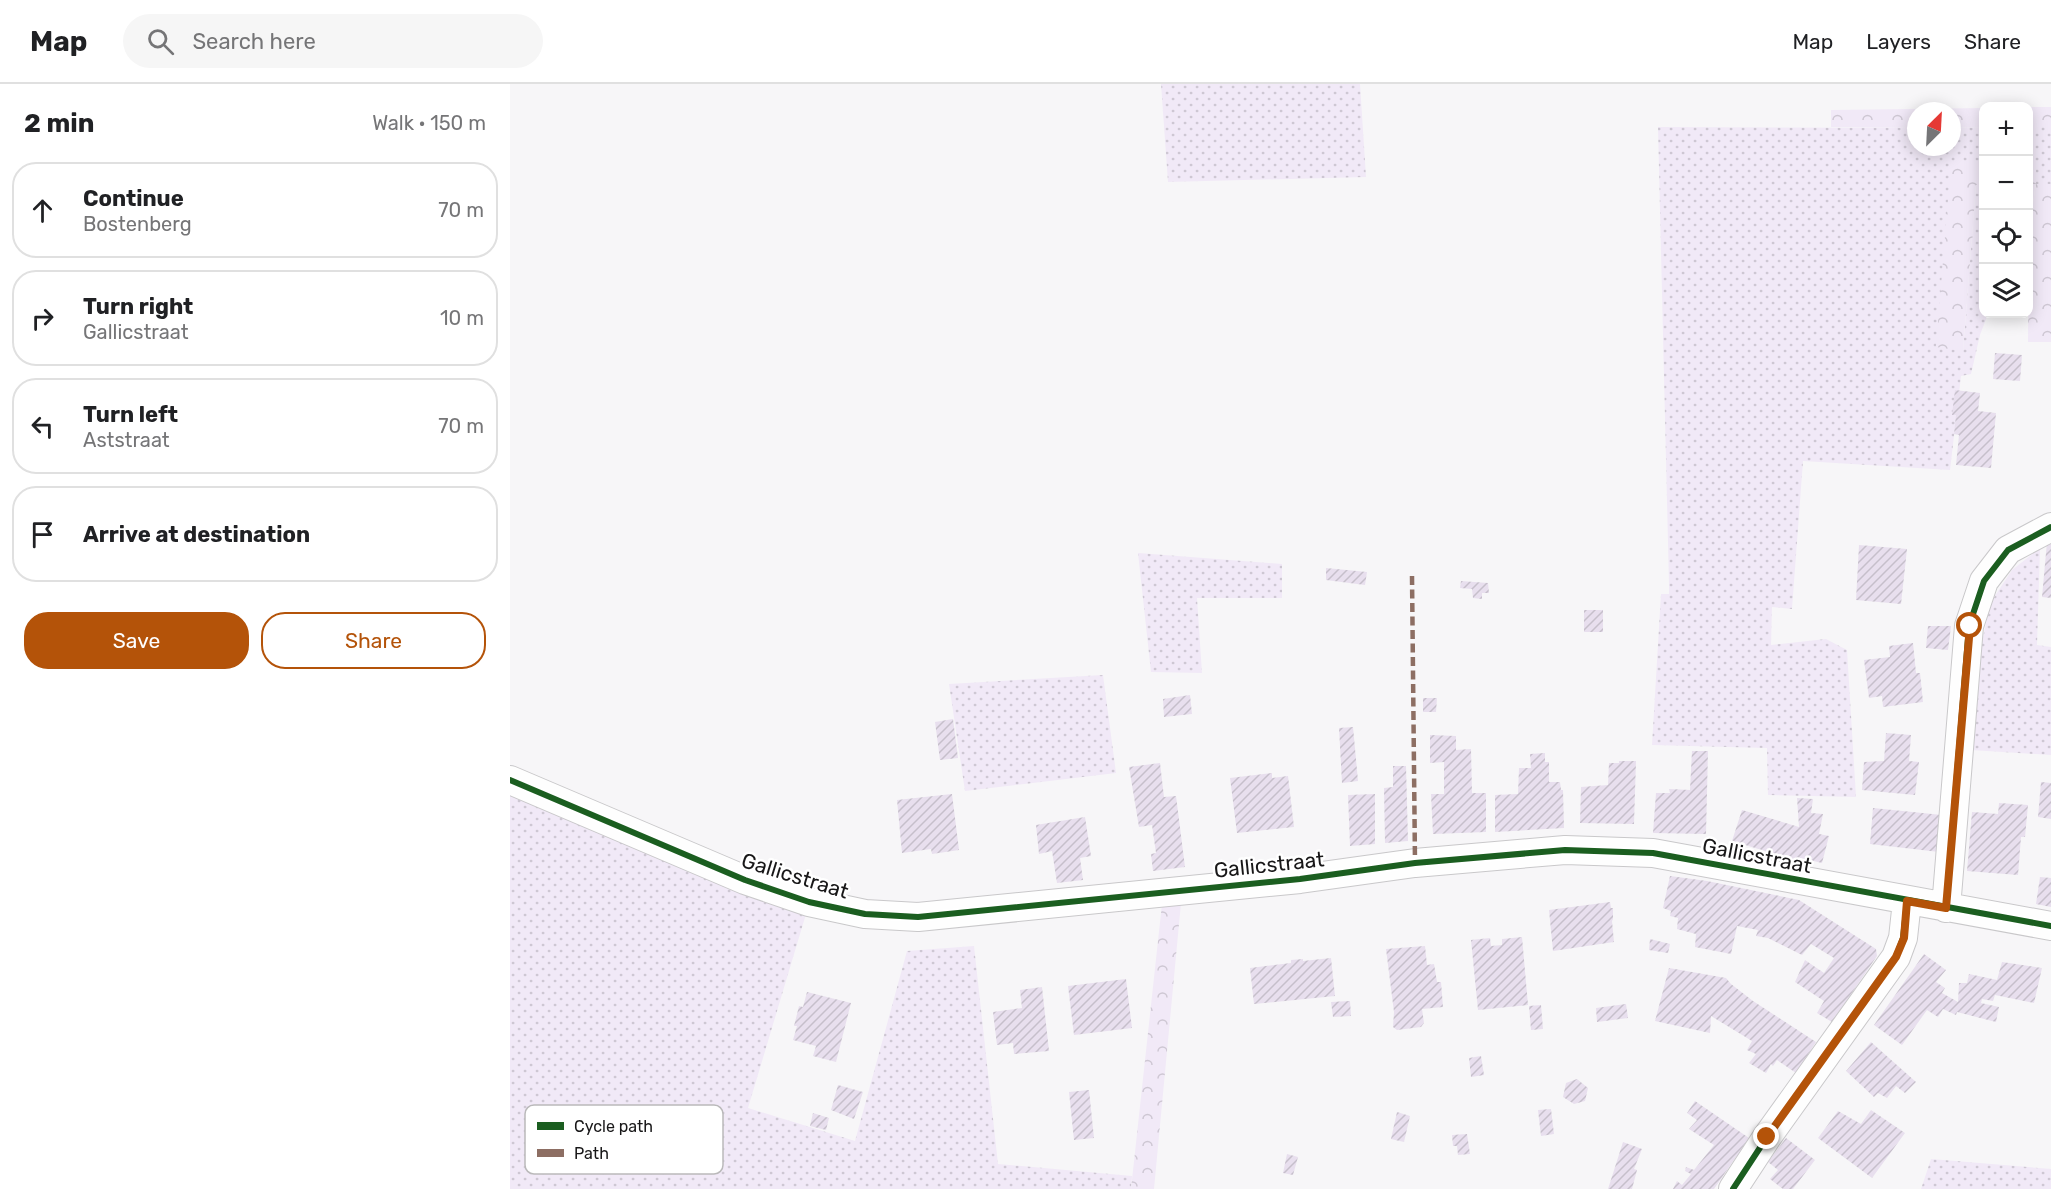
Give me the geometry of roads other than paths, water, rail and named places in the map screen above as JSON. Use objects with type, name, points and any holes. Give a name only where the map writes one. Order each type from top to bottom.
[{"type":"street","points":[[1946,908],[1970,626],[1984,581],[2008,550],[2051,527]]},
{"type":"street","name":"Gallicstraat","points":[[510,780],[745,880],[809,902],[865,914],[918,917],[1300,879],[1415,863],[1565,850],[1653,853],[2051,926]]},
{"type":"street","points":[[1733,1189],[1767,1137],[1896,957],[1904,938],[1907,901]]}]
